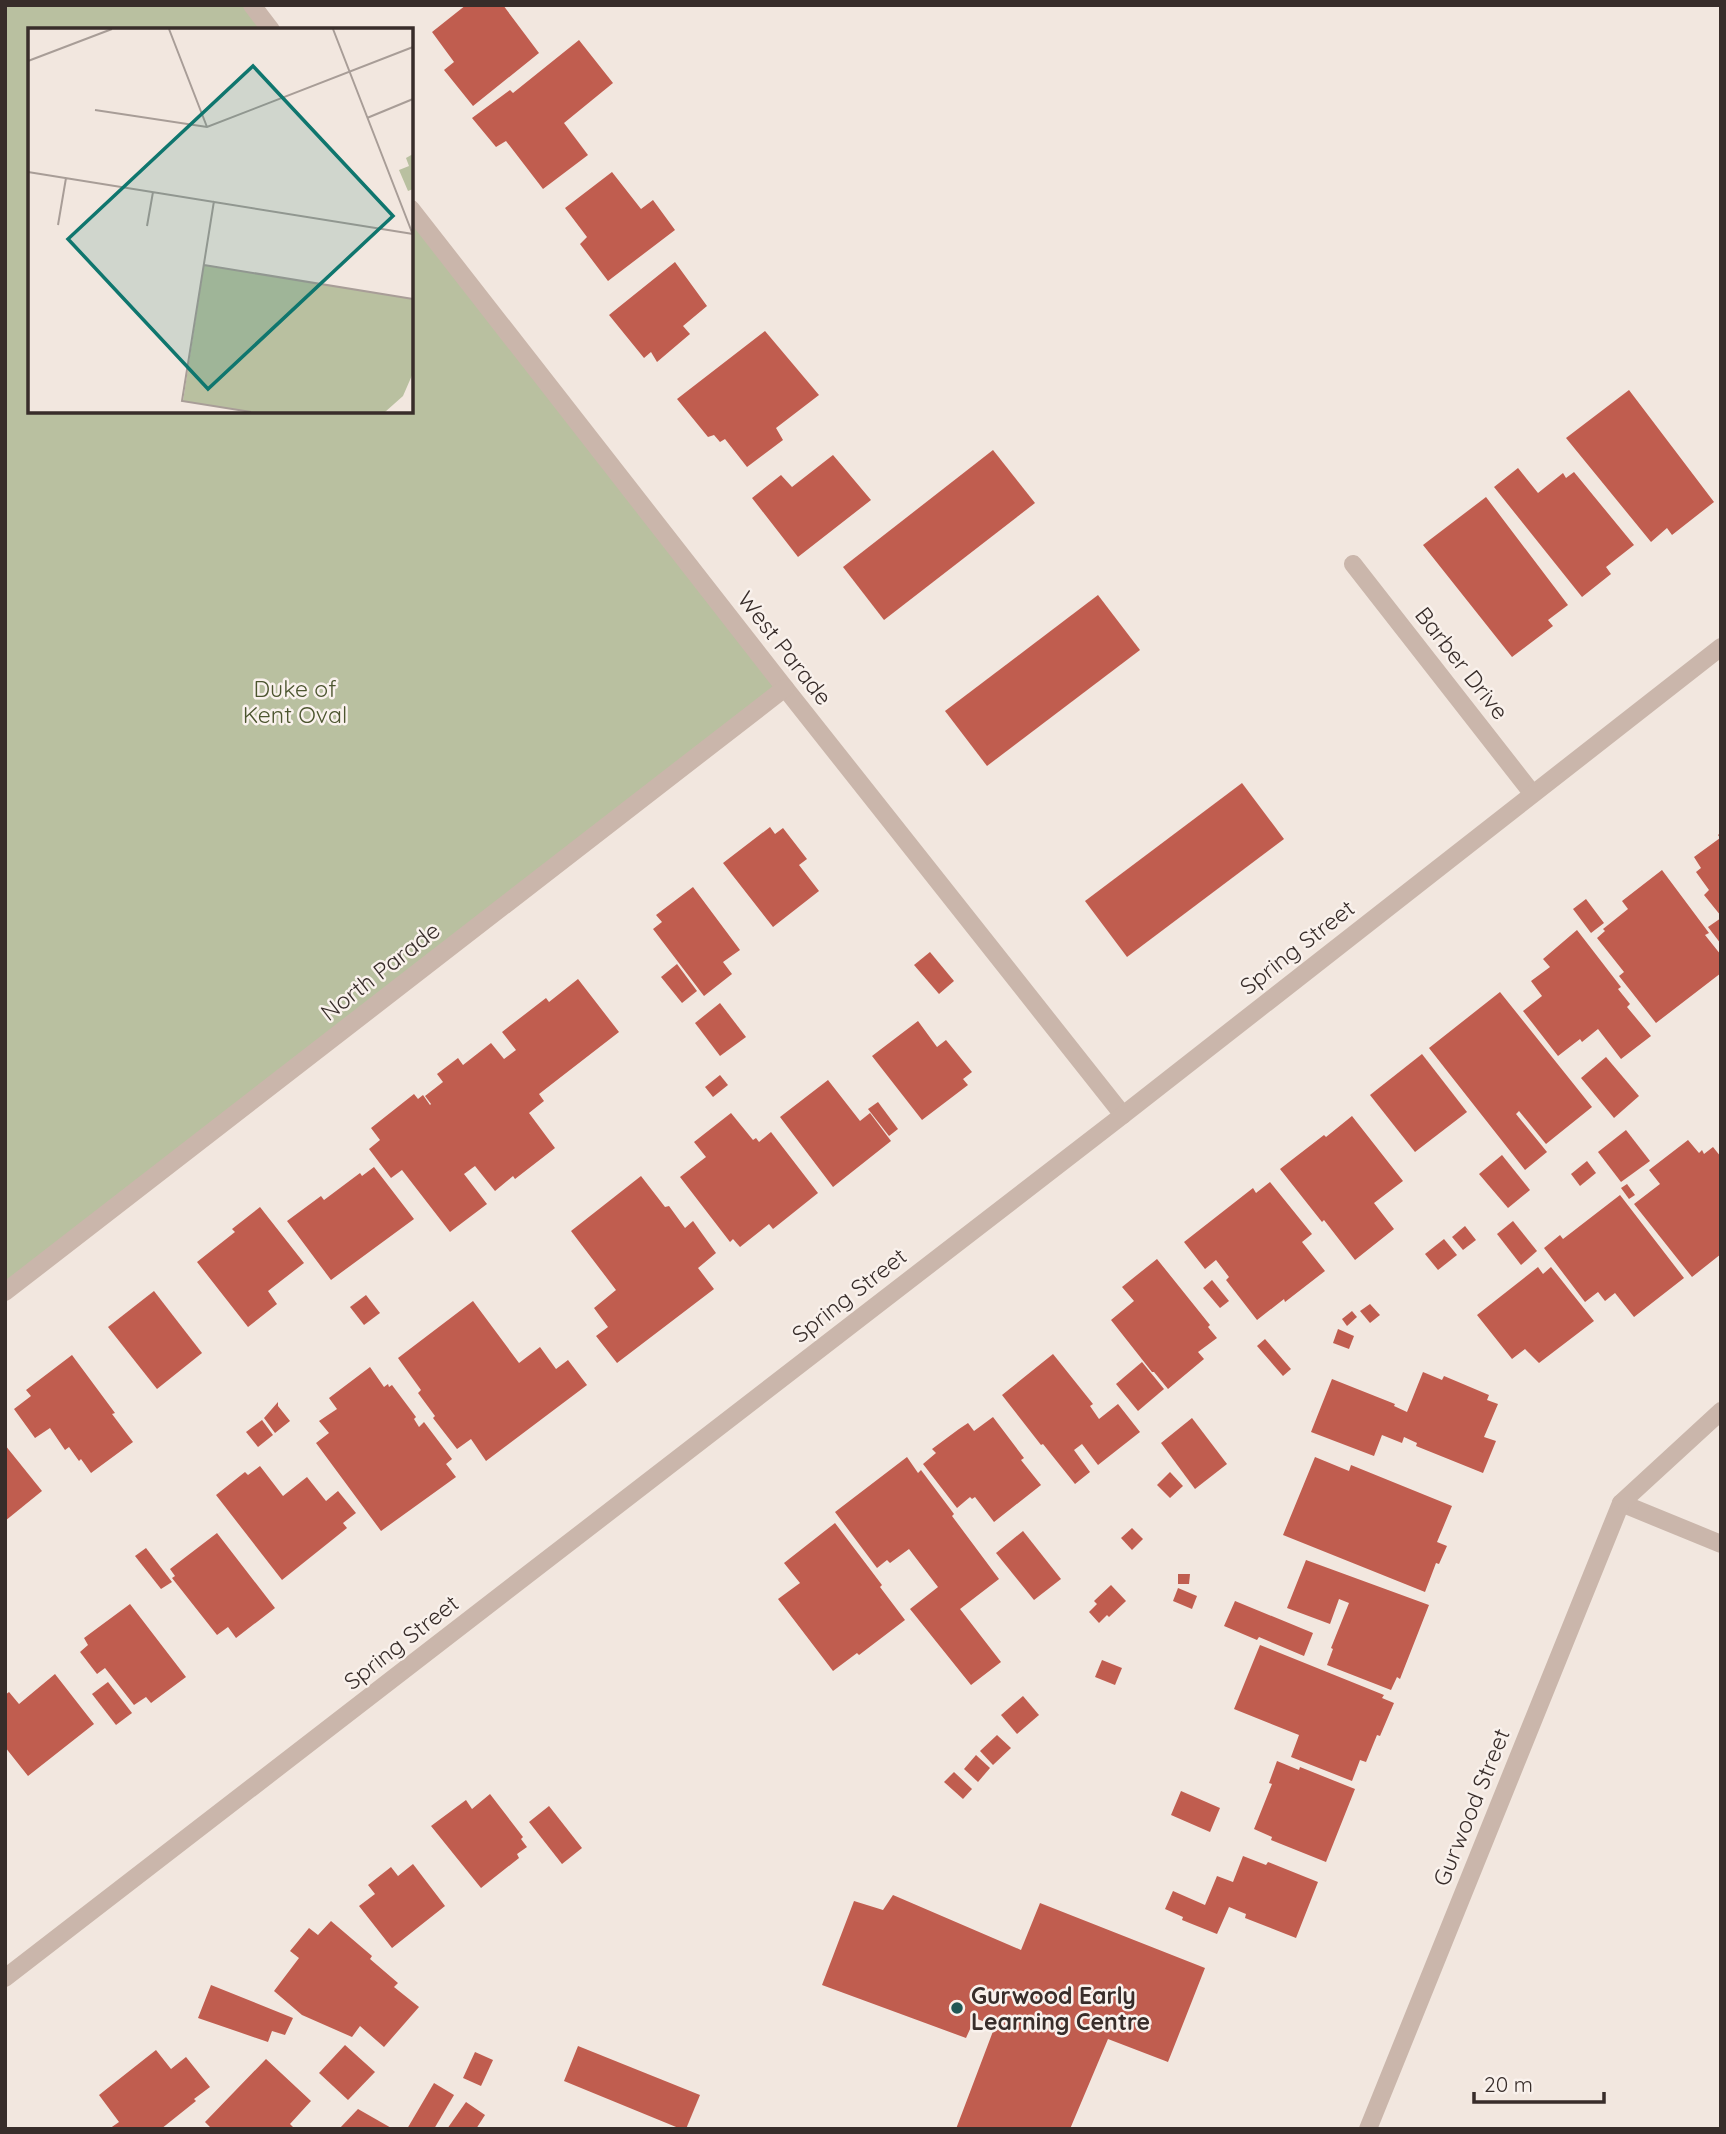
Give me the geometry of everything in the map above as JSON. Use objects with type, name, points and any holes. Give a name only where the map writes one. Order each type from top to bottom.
[{"type":"street","points":[[252,5],[269,28]]},
{"type":"street","name":"West Parade","points":[[413,212],[1123,1115]]},
{"type":"street","name":"Barber Drive","points":[[1353,565],[1532,793]]},
{"type":"street","name":"Spring Street","points":[[5,1978],[1123,1115],[1721,647]]},
{"type":"street","name":"North Parade","points":[[5,1292],[785,688]]},
{"type":"street","points":[[1721,1411],[1621,1503],[1721,1544]]},
{"type":"street","name":"Gurwood Street","points":[[1368,2129],[1621,1503]]},
{"type":"green space","name":"Duke of Kent Oval","points":[[5,5],[252,5],[269,28],[28,28],[28,413],[413,413],[413,212],[785,688],[5,1292]]},
{"type":"building","points":[[466,5],[503,5],[539,53],[473,106],[444,70],[454,62],[432,32]]},
{"type":"building","points":[[579,40],[613,83],[564,123],[588,155],[543,189],[506,141],[496,147],[472,118],[510,90],[513,93]]},
{"type":"building","points":[[612,172],[641,209],[653,200],[675,230],[608,281],[580,244],[587,237],[565,208]]},
{"type":"building","points":[[675,262],[707,306],[683,326],[690,334],[657,362],[651,352],[644,358],[609,315]]},
{"type":"building","points":[[765,331],[819,395],[776,428],[783,440],[747,467],[725,439],[720,442],[714,435],[708,437],[677,399]]},
{"type":"building","points":[[1629,390],[1714,502],[1672,535],[1667,528],[1651,542],[1566,438]]},
{"type":"building","points":[[993,450],[1035,503],[884,620],[843,567]]},
{"type":"building","points":[[833,455],[871,500],[798,557],[752,498],[781,475],[792,487]]},
{"type":"building","points":[[1518,468],[1538,493],[1563,473],[1566,478],[1574,472],[1634,545],[1606,567],[1611,574],[1582,597],[1494,487]]},
{"type":"building","points":[[1486,497],[1568,605],[1548,620],[1553,626],[1512,657],[1423,545]]},
{"type":"building","points":[[1098,595],[1140,650],[987,766],[945,711]]},
{"type":"building","points":[[1242,783],[1284,839],[1127,957],[1085,901]]},
{"type":"building","points":[[770,827],[775,834],[783,828],[807,859],[799,865],[819,891],[773,927],[723,863]]},
{"type":"building","points":[[1721,832],[1721,916],[1704,895],[1709,890],[1696,872],[1701,868],[1694,857],[1720,838],[1718,835]]},
{"type":"building","points":[[1662,870],[1709,933],[1705,935],[1721,955],[1721,973],[1656,1023],[1619,976],[1624,972],[1597,938],[1605,931],[1603,929],[1628,909],[1622,901]]},
{"type":"building","points":[[693,887],[740,950],[723,962],[732,974],[704,996],[653,929],[662,922],[656,915]]},
{"type":"building","points":[[1586,899],[1604,923],[1591,933],[1573,909]]},
{"type":"building","points":[[1721,918],[1721,944],[1708,927]]},
{"type":"building","points":[[1577,930],[1621,987],[1618,989],[1630,1004],[1627,1007],[1651,1036],[1621,1059],[1598,1029],[1558,1056],[1523,1011],[1542,996],[1531,981],[1550,967],[1543,959]]},
{"type":"building","points":[[930,952],[954,981],[939,994],[914,965]]},
{"type":"building","points":[[677,964],[697,991],[682,1003],[661,977]]},
{"type":"building","points":[[578,979],[619,1032],[539,1094],[544,1101],[529,1113],[555,1148],[495,1191],[475,1166],[464,1174],[487,1204],[450,1232],[402,1170],[391,1178],[369,1149],[380,1140],[371,1128],[414,1094],[418,1099],[423,1095],[430,1105],[425,1096],[443,1082],[437,1074],[458,1058],[463,1065],[491,1043],[504,1059],[516,1050],[502,1032],[546,998],[549,1002]]},
{"type":"building","points":[[1500,992],[1592,1107],[1546,1144],[1519,1111],[1516,1114],[1547,1152],[1525,1170],[1429,1048]]},
{"type":"building","points":[[720,1003],[746,1037],[720,1056],[695,1023]]},
{"type":"building","points":[[918,1021],[937,1047],[946,1040],[972,1072],[963,1079],[968,1085],[922,1120],[872,1056]]},
{"type":"building","points":[[1422,1054],[1467,1112],[1415,1152],[1370,1095]]},
{"type":"building","points":[[1606,1057],[1639,1096],[1614,1118],[1581,1078]]},
{"type":"building","points":[[720,1075],[728,1085],[713,1097],[705,1087]]},
{"type":"building","points":[[828,1080],[860,1121],[870,1113],[891,1141],[833,1187],[780,1117]]},
{"type":"building","points":[[878,1102],[898,1129],[889,1136],[868,1109]]},
{"type":"building","points":[[731,1113],[753,1140],[756,1138],[759,1142],[771,1132],[818,1193],[773,1229],[769,1224],[740,1247],[733,1239],[730,1242],[680,1177],[706,1157],[694,1142]]},
{"type":"building","points":[[1352,1116],[1403,1181],[1374,1203],[1394,1229],[1355,1260],[1280,1169]]},
{"type":"building","points":[[1626,1130],[1650,1161],[1621,1182],[1598,1152]]},
{"type":"building","points":[[1688,1140],[1699,1153],[1702,1150],[1704,1154],[1713,1147],[1721,1157],[1721,1254],[1692,1277],[1634,1204],[1660,1184],[1649,1170]]},
{"type":"building","points":[[1502,1155],[1530,1190],[1508,1208],[1479,1174]]},
{"type":"building","points":[[1587,1161],[1596,1173],[1580,1186],[1571,1174]]},
{"type":"building","points":[[374,1167],[414,1219],[331,1280],[287,1221],[321,1196],[324,1200],[360,1173],[362,1176]]},
{"type":"building","points":[[641,1176],[685,1228],[693,1221],[716,1253],[698,1268],[714,1289],[617,1363],[596,1336],[608,1327],[594,1308],[616,1290],[571,1231]]},
{"type":"building","points":[[1270,1182],[1312,1234],[1302,1242],[1325,1271],[1257,1320],[1226,1280],[1229,1277],[1216,1260],[1205,1269],[1184,1242],[1253,1188],[1256,1193]]},
{"type":"building","points":[[1627,1184],[1635,1195],[1629,1199],[1621,1188]]},
{"type":"building","points":[[1620,1195],[1684,1278],[1634,1317],[1615,1293],[1605,1301],[1598,1292],[1585,1302],[1544,1248],[1560,1235],[1563,1239]]},
{"type":"building","points":[[260,1207],[304,1263],[268,1291],[277,1304],[248,1327],[197,1262],[235,1232],[232,1229]]},
{"type":"building","points":[[1513,1221],[1537,1251],[1521,1265],[1497,1234]]},
{"type":"building","points":[[1465,1226],[1476,1240],[1463,1250],[1452,1237]]},
{"type":"building","points":[[1444,1239],[1457,1255],[1438,1270],[1425,1254]]},
{"type":"building","points":[[1157,1259],[1210,1325],[1208,1327],[1217,1338],[1198,1352],[1204,1359],[1168,1389],[1111,1320],[1134,1301],[1122,1287]]},
{"type":"building","points":[[1538,1267],[1543,1274],[1551,1267],[1594,1321],[1539,1363],[1525,1349],[1512,1359],[1477,1315]]},
{"type":"building","points":[[1212,1280],[1229,1301],[1220,1308],[1203,1288]]},
{"type":"building","points":[[154,1291],[202,1353],[157,1389],[108,1327]]},
{"type":"building","points":[[366,1295],[380,1313],[364,1325],[350,1307]]},
{"type":"building","points":[[473,1301],[519,1363],[540,1347],[556,1369],[568,1360],[587,1385],[486,1461],[471,1439],[457,1449],[433,1418],[435,1416],[418,1393],[421,1390],[398,1358]]},
{"type":"building","points":[[1370,1304],[1380,1315],[1370,1323],[1360,1311]]},
{"type":"building","points":[[1352,1311],[1357,1317],[1347,1326],[1342,1319]]},
{"type":"building","points":[[1338,1329],[1354,1336],[1349,1349],[1333,1343]]},
{"type":"building","points":[[1265,1339],[1291,1369],[1283,1376],[1257,1346]]},
{"type":"building","points":[[1053,1354],[1093,1404],[1090,1406],[1099,1419],[1118,1404],[1140,1432],[1098,1465],[1082,1444],[1074,1450],[1090,1472],[1075,1484],[1002,1395]]},
{"type":"building","points":[[72,1355],[133,1442],[91,1473],[69,1447],[65,1450],[50,1428],[35,1438],[14,1409],[31,1396],[26,1390]]},
{"type":"building","points":[[1142,1362],[1164,1389],[1138,1411],[1116,1384]]},
{"type":"building","points":[[370,1367],[384,1387],[392,1385],[416,1417],[414,1419],[419,1427],[424,1422],[452,1459],[446,1464],[456,1477],[381,1531],[316,1443],[329,1433],[319,1421],[337,1409],[329,1398]]},
{"type":"building","points":[[1423,1372],[1442,1380],[1444,1376],[1489,1395],[1487,1400],[1498,1404],[1484,1437],[1496,1441],[1483,1473],[1416,1446],[1417,1443],[1404,1437],[1402,1443],[1382,1435],[1374,1456],[1311,1432],[1332,1379],[1395,1404],[1394,1406],[1407,1412]]},
{"type":"building","points":[[278,1402],[278,1406],[290,1421],[275,1433],[264,1418]]},
{"type":"building","points":[[993,1417],[1041,1485],[994,1522],[975,1497],[970,1497],[957,1508],[923,1464],[936,1453],[932,1449],[959,1429],[968,1423],[974,1431]]},
{"type":"building","points":[[1192,1418],[1227,1464],[1195,1489],[1161,1443]]},
{"type":"building","points":[[262,1420],[273,1435],[258,1447],[246,1432]]},
{"type":"building","points":[[5,1445],[42,1491],[5,1521]]},
{"type":"building","points":[[907,1457],[918,1473],[921,1470],[999,1579],[960,1609],[1001,1662],[971,1685],[910,1609],[938,1587],[909,1549],[890,1563],[887,1560],[877,1568],[835,1512]]},
{"type":"building","points":[[1315,1457],[1349,1471],[1351,1465],[1452,1506],[1437,1542],[1447,1546],[1439,1564],[1436,1563],[1425,1592],[1283,1535]]},
{"type":"building","points":[[260,1466],[283,1496],[307,1477],[326,1501],[338,1491],[356,1513],[343,1523],[347,1528],[282,1580],[216,1495],[245,1472],[248,1475]]},
{"type":"building","points":[[1170,1472],[1183,1486],[1170,1498],[1157,1485]]},
{"type":"building","points":[[835,1523],[905,1620],[833,1671],[778,1599],[800,1583],[784,1563]]},
{"type":"building","points":[[1132,1528],[1143,1539],[1132,1550],[1121,1538]]},
{"type":"building","points":[[1023,1531],[1061,1579],[1034,1600],[996,1553]]},
{"type":"building","points":[[217,1533],[275,1608],[236,1638],[228,1627],[217,1635],[172,1578],[175,1576],[170,1569]]},
{"type":"building","points":[[146,1548],[172,1582],[161,1589],[135,1556]]},
{"type":"building","points":[[1306,1560],[1429,1605],[1400,1679],[1397,1677],[1391,1690],[1327,1665],[1349,1603],[1339,1599],[1330,1624],[1287,1608]]},
{"type":"building","points":[[1178,1574],[1190,1574],[1189,1584],[1178,1584]]},
{"type":"building","points":[[1111,1585],[1126,1601],[1099,1623],[1089,1612],[1097,1604],[1094,1601]]},
{"type":"building","points":[[1178,1588],[1197,1596],[1192,1609],[1173,1601]]},
{"type":"building","points":[[1235,1601],[1313,1633],[1304,1656],[1224,1626]]},
{"type":"building","points":[[130,1604],[186,1677],[151,1703],[146,1697],[134,1705],[105,1668],[97,1674],[80,1652],[88,1645],[84,1638]]},
{"type":"building","points":[[1260,1645],[1384,1695],[1382,1698],[1394,1703],[1366,1762],[1360,1760],[1352,1781],[1291,1757],[1299,1735],[1234,1709]]},
{"type":"building","points":[[1102,1660],[1122,1668],[1115,1685],[1095,1677]]},
{"type":"building","points":[[55,1674],[94,1724],[28,1776],[5,1747],[5,1695],[9,1692],[19,1704]]},
{"type":"building","points":[[108,1682],[132,1713],[116,1725],[92,1694]]},
{"type":"building","points":[[1023,1696],[1039,1715],[1017,1734],[1001,1715]]},
{"type":"building","points":[[997,1735],[1011,1748],[993,1765],[980,1751]]},
{"type":"building","points":[[976,1755],[990,1768],[978,1782],[964,1769]]},
{"type":"building","points":[[1277,1761],[1299,1770],[1300,1767],[1355,1789],[1326,1862],[1271,1840],[1272,1837],[1254,1829],[1272,1784],[1269,1783]]},
{"type":"building","points":[[954,1772],[972,1789],[963,1799],[944,1782]]},
{"type":"building","points":[[1181,1791],[1220,1808],[1210,1832],[1171,1815]]},
{"type":"building","points":[[490,1794],[523,1837],[521,1839],[527,1847],[517,1854],[519,1858],[481,1888],[431,1826],[466,1800],[472,1809]]},
{"type":"building","points":[[549,1806],[582,1848],[562,1864],[529,1822]]},
{"type":"building","points":[[1243,1856],[1266,1865],[1268,1862],[1318,1882],[1296,1938],[1245,1918],[1246,1914],[1229,1907],[1217,1934],[1182,1920],[1183,1917],[1165,1909],[1173,1891],[1205,1905],[1217,1876],[1233,1882]]},
{"type":"building","points":[[413,1864],[445,1906],[392,1948],[359,1906],[375,1894],[368,1885],[391,1867],[398,1876]]},
{"type":"building","name":"Gurwood Early Learning Centre","points":[[893,1895],[1021,1950],[1040,1903],[1205,1968],[1168,2062],[1108,2039],[1070,2129],[956,2129],[995,2026],[975,2018],[966,2038],[822,1985],[854,1901],[883,1910]]},
{"type":"building","points":[[331,1921],[372,1956],[370,1959],[398,1983],[394,1987],[419,2007],[384,2047],[360,2026],[352,2037],[302,2015],[274,1991],[299,1958],[290,1951],[309,1928],[318,1935]]},
{"type":"building","points":[[211,1985],[293,2018],[285,2035],[272,2031],[268,2042],[198,2018]]},
{"type":"building","points":[[345,2045],[375,2072],[348,2100],[319,2073]]},
{"type":"building","points":[[578,2046],[700,2095],[686,2129],[564,2081]]},
{"type":"building","points":[[156,2050],[171,2069],[186,2057],[210,2087],[161,2129],[109,2129],[119,2122],[99,2095]]},
{"type":"building","points":[[475,2052],[493,2060],[481,2086],[463,2078]]},
{"type":"building","points":[[266,2059],[311,2101],[290,2124],[293,2127],[212,2129],[205,2122]]},
{"type":"building","points":[[434,2083],[454,2095],[434,2129],[407,2129]]},
{"type":"building","points":[[466,2102],[485,2115],[476,2129],[447,2129]]},
{"type":"building","points":[[358,2109],[393,2129],[339,2129]]},
{"type":"place","name":"Gurwood Early Learning Centre","points":[[957,2008]]}]
